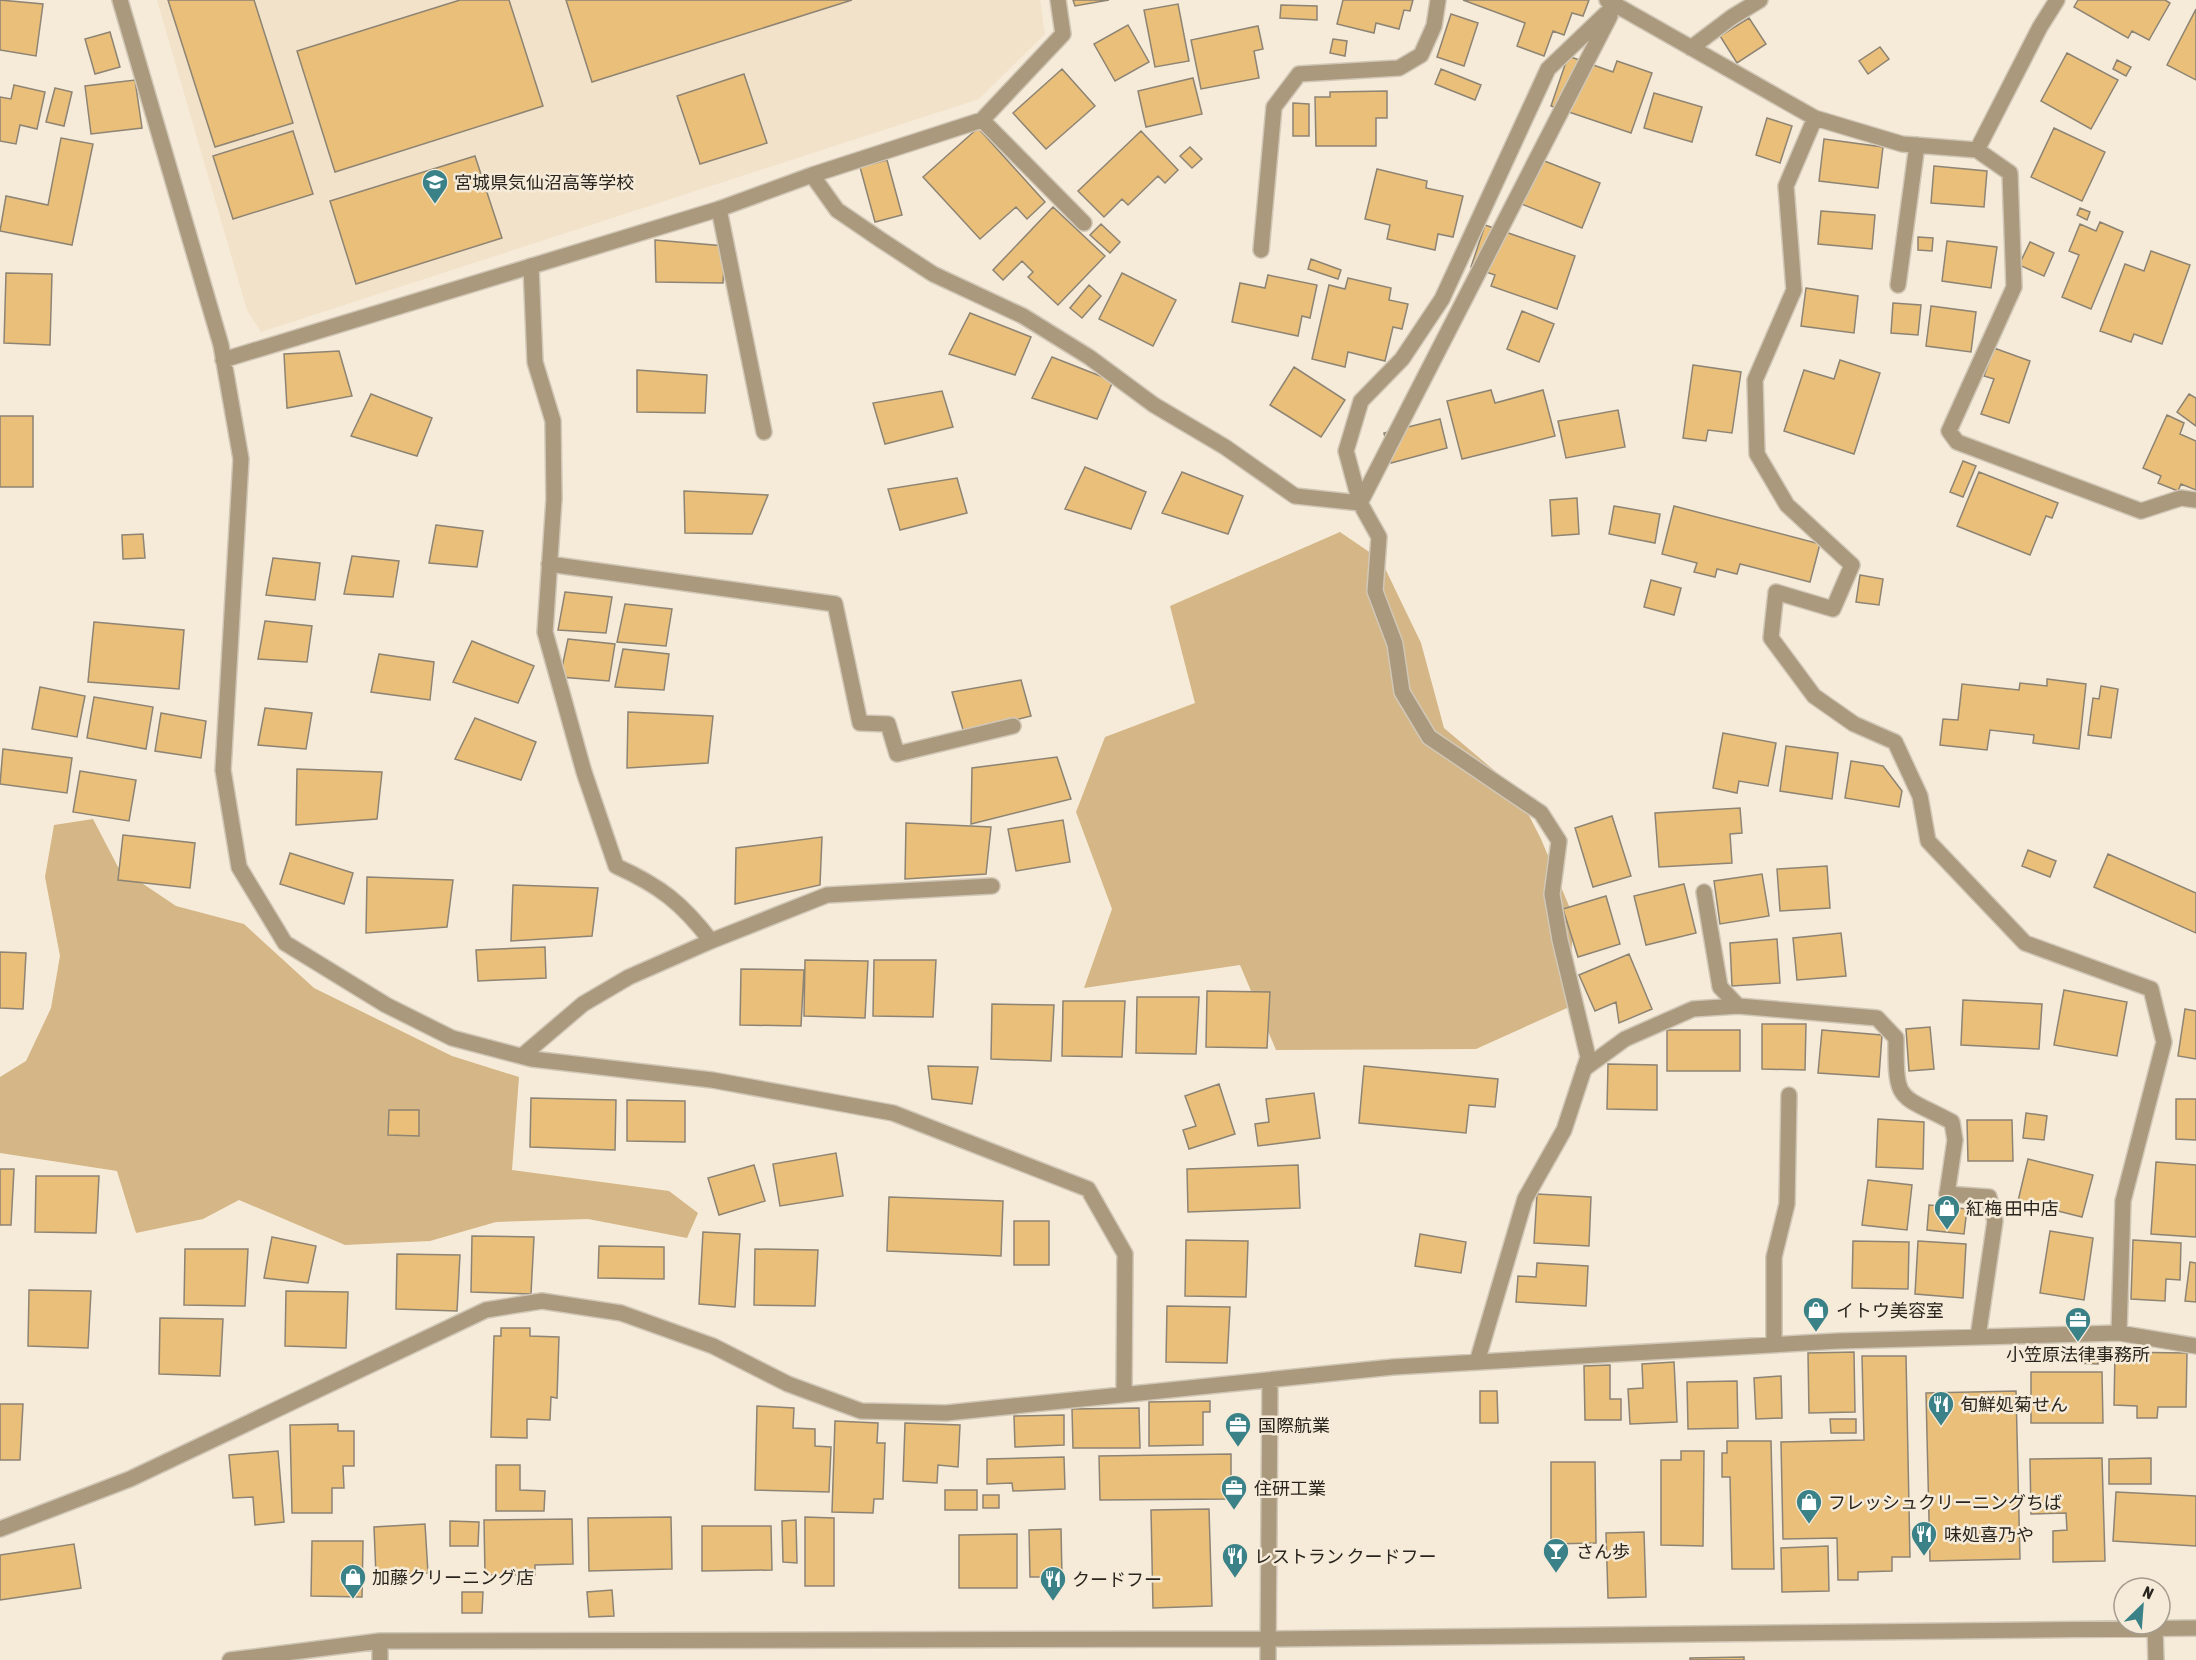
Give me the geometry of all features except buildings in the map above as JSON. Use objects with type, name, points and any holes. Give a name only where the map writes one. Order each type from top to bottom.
[{"type":"street","points":[[120,0],[223,360],[241,459],[223,770],[239,867],[285,943],[386,1005],[452,1038],[522,1056],[712,1080],[893,1113],[1088,1189],[1125,1254],[1124,1393]]},
{"type":"street","points":[[223,360],[719,209],[812,175],[982,120],[1063,34],[1058,0]]},
{"type":"street","points":[[1261,250],[1274,107],[1299,74],[1399,68],[1421,55],[1434,26],[1438,0]]},
{"type":"street","points":[[1691,48],[1760,0]]},
{"type":"street","points":[[1977,150],[2040,27],[2057,0]]},
{"type":"street","points":[[1611,3],[1815,118],[1902,144],[1977,150],[2010,173],[2014,287],[1949,431],[1957,442],[2141,511],[2181,498],[2196,500]]},
{"type":"street","points":[[1360,503],[1611,3]]},
{"type":"street","points":[[1476,1362],[1525,1199],[1564,1130],[1588,1057],[1560,940],[1552,894],[1559,841],[1541,813],[1429,737],[1402,692],[1395,645],[1375,591],[1379,537],[1360,503],[1346,452],[1361,401],[1402,359],[1442,299],[1548,69],[1611,3]]},
{"type":"street","points":[[1815,118],[1786,186],[1794,290],[1755,380],[1757,454],[1787,505],[1852,565],[1833,609],[1776,591],[1771,638],[1814,696],[1854,724],[1895,742],[1920,796],[1928,841],[2025,943],[2151,989],[2164,1042],[2123,1201],[2119,1333]]},
{"type":"street","points":[[982,120],[1084,223]]},
{"type":"street","points":[[1898,285],[1917,146]]},
{"type":"street","points":[[812,175],[837,210],[916,263],[933,274],[1023,316],[1080,351],[1154,405],[1225,447],[1295,496],[1360,503]]},
{"type":"street","points":[[719,209],[764,432]]},
{"type":"street","points":[[531,266],[535,362],[553,421],[554,499],[545,632],[584,772],[616,866],[648,880],[687,909],[711,940]]},
{"type":"street","points":[[549,564],[835,603],[860,723],[888,724],[897,754],[1013,726]]},
{"type":"street","points":[[522,1056],[583,1004],[630,977],[711,940],[827,895],[992,886]]},
{"type":"street","points":[[1704,892],[1720,987],[1738,1006]]},
{"type":"street","points":[[1584,1069],[1625,1039],[1693,1009],[1738,1006],[1877,1018],[1896,1038],[1896,1081],[1905,1099],[1952,1122],[1955,1140],[1947,1194],[1989,1197],[1995,1221],[1978,1337]]},
{"type":"street","points":[[1774,1344],[1774,1257],[1787,1204],[1789,1095]]},
{"type":"street","points":[[0,1529],[130,1479],[486,1310],[542,1301],[621,1313],[713,1346],[788,1384],[861,1411],[946,1413],[1393,1367],[1774,1344],[2119,1333],[2196,1346]]},
{"type":"street","points":[[1268,1660],[1270,1381]]},
{"type":"street","points":[[230,1660],[380,1641],[1268,1639],[2112,1627]]},
{"type":"street","points":[[2172,1627],[2196,1628]]},
{"type":"street","points":[[2155,1636],[2156,1660]]},
{"type":"street","points":[[380,1641],[381,1660]]},
{"type":"shaded area","name":"宮城県気仙沼高等学校","points":[[157,0],[1040,0],[1045,34],[979,99],[261,332],[247,310]]},
{"type":"shaded area","points":[[1340,532],[1381,560],[1421,643],[1444,728],[1515,788],[1541,839],[1574,918],[1567,1008],[1476,1049],[1276,1050],[1240,965],[1084,988],[1112,909],[1076,812],[1105,737],[1195,703],[1170,606]]},
{"type":"shaded area","points":[[93,819],[118,867],[176,906],[244,924],[314,988],[452,1056],[519,1077],[512,1170],[669,1191],[698,1213],[687,1238],[588,1219],[496,1222],[430,1241],[345,1245],[239,1200],[203,1219],[136,1233],[117,1171],[0,1153],[0,1077],[26,1061],[51,1008],[60,956],[45,877],[54,825]]},
{"type":"place","name":"宮城県気仙沼高等学校","points":[[435,205]]},
{"type":"place","name":"紅梅 田中店","points":[[1947,1231]]},
{"type":"place","name":"イトウ美容室","points":[[1816,1333]]},
{"type":"place","name":"小笠原法律事務所","points":[[2078,1343]]},
{"type":"place","name":"旬鮮処菊せん","points":[[1941,1427]]},
{"type":"place","name":"国際航業","points":[[1238,1448]]},
{"type":"place","name":"住研工業","points":[[1234,1511]]},
{"type":"place","name":"フレッシュクリーニングちば","points":[[1809,1525]]},
{"type":"place","name":"味処喜乃や","points":[[1924,1557]]},
{"type":"place","name":"さん歩","points":[[1556,1574]]},
{"type":"place","name":"レストラン クードフー","points":[[1235,1579]]},
{"type":"place","name":"加藤クリーニング店","points":[[353,1600]]},
{"type":"place","name":"クードフー","points":[[1053,1602]]}]
